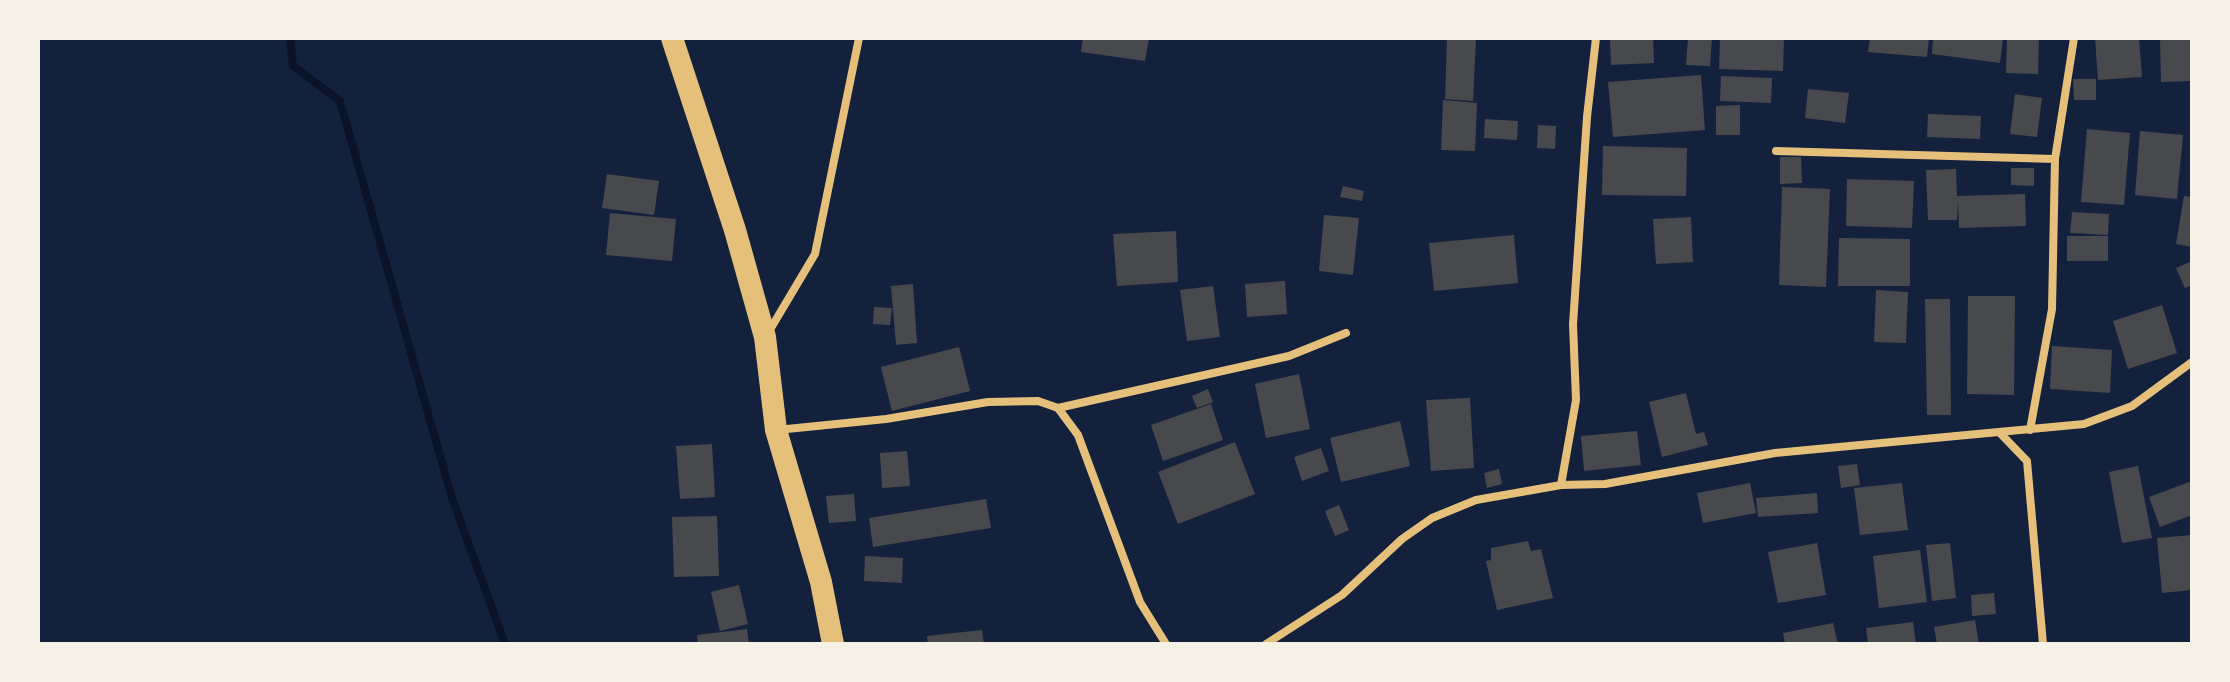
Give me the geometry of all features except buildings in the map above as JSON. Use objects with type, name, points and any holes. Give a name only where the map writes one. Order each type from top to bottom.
[{"type":"highway","points":[[672,38],[735,230],[765,337],[776,430],[821,582],[833,644]]},
{"type":"street","points":[[765,337],[815,254],[859,38]]},
{"type":"street","points":[[1561,485],[1576,400],[1573,324],[1587,117],[1596,38]]},
{"type":"street","points":[[2030,430],[2052,309],[2055,159],[2074,38]]},
{"type":"street","points":[[1776,151],[2055,159]]},
{"type":"street","points":[[776,430],[886,419],[988,402],[1038,401],[1058,408],[1289,356],[1346,333]]},
{"type":"street","points":[[1266,644],[1342,595],[1402,539],[1432,518],[1476,500],[1561,485],[1605,484],[1775,453],[2084,424],[2132,406],[2192,362]]},
{"type":"street","points":[[1058,408],[1078,435],[1140,602],[1166,644]]},
{"type":"street","points":[[2000,433],[2027,461],[2043,644]]},
{"type":"waterway","points":[[290,38],[293,66],[340,101],[452,498],[505,644]]}]
